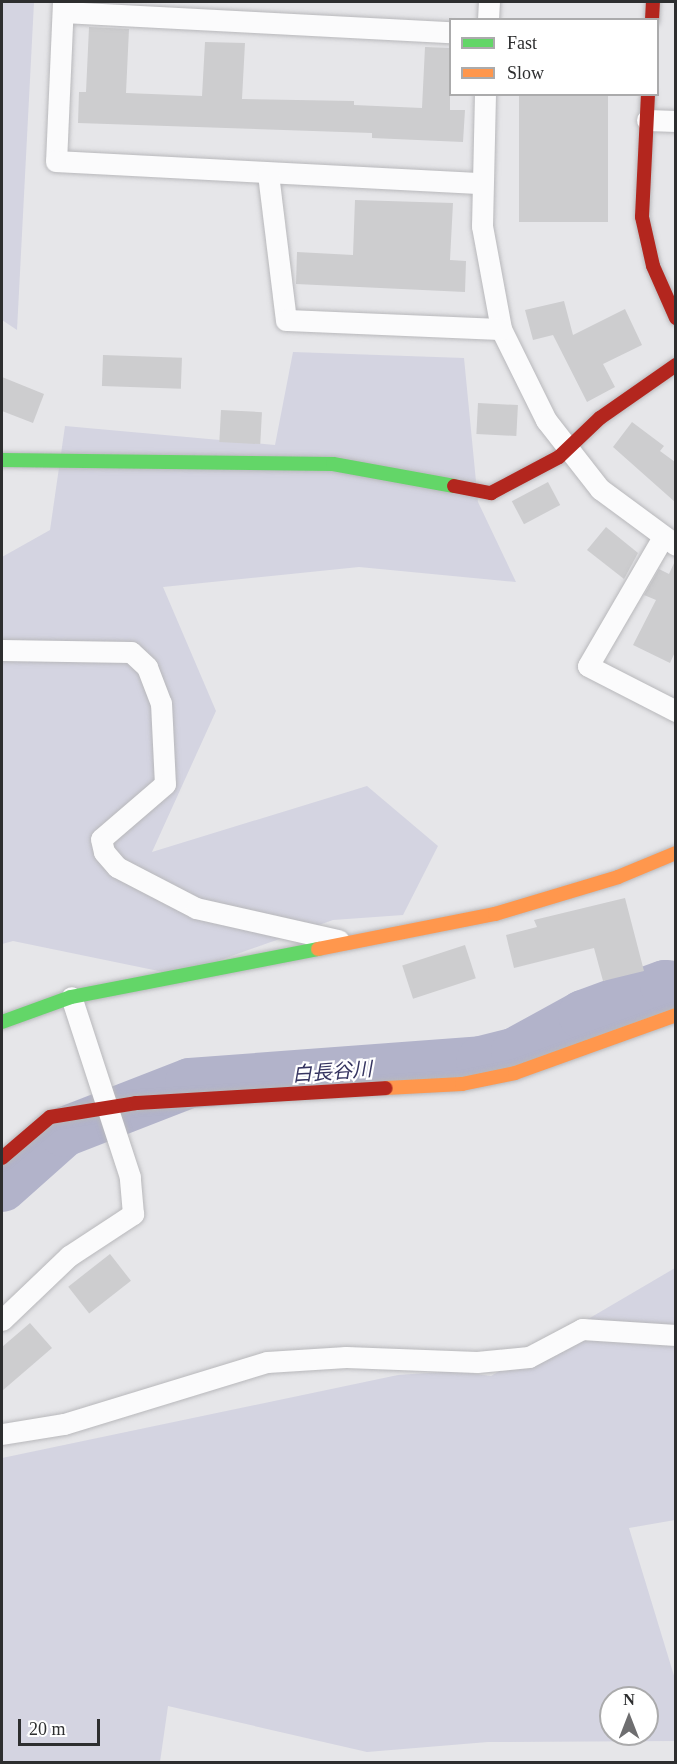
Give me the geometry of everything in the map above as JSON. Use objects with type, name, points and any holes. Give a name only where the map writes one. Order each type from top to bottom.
[{"type":"street","points":[[488,18],[489,2]]},
{"type":"street","points":[[652,18],[653,2]]},
{"type":"street","points":[[449,32],[63,7],[56,161],[268,174],[481,183]]},
{"type":"street","points":[[485,96],[481,183],[482,226],[501,329],[546,420],[600,489],[669,541],[588,666],[675,711]]},
{"type":"street","points":[[648,96],[642,217],[653,266],[675,318]]},
{"type":"street","points":[[647,120],[675,122]]},
{"type":"street","points":[[268,174],[286,320],[501,329]]},
{"type":"street","points":[[2,460],[333,464],[491,493],[559,457],[567,445],[675,365]]},
{"type":"street","points":[[2,650],[131,652],[147,667],[161,703],[165,784],[101,839],[117,867],[196,908],[353,944]]},
{"type":"street","points":[[2,1022],[70,997],[353,944],[495,914],[618,877],[675,853]]},
{"type":"street","points":[[2,1320],[69,1256],[133,1214],[130,1177],[70,997]]},
{"type":"street","points":[[2,1158],[50,1117],[106,1105],[312,1089],[462,1084],[515,1073],[675,1015]]},
{"type":"street","points":[[2,1434],[64,1424],[267,1362],[345,1357],[477,1362],[529,1357],[590,1328],[675,1335]]},
{"type":"shaded area","points":[[2,2],[34,2],[17,330],[2,320]]},
{"type":"shaded area","points":[[293,352],[464,358],[478,502],[516,582],[359,567],[163,587],[216,711],[152,852],[367,786],[438,846],[403,915],[333,920],[178,975],[13,941],[2,944],[2,557],[50,530],[65,426],[275,445]]},
{"type":"shaded area","points":[[675,1268],[675,1520],[629,1528],[675,1679],[675,1741],[659,1741],[659,1686],[599,1686],[599,1741],[488,1742],[367,1752],[168,1706],[160,1762],[2,1762],[2,1458],[398,1375],[457,1371],[491,1376]]},
{"type":"building","points":[[89,27],[129,29],[126,93],[202,96],[205,42],[245,43],[242,99],[354,101],[354,105],[422,108],[425,47],[449,48],[450,110],[465,110],[463,142],[372,138],[372,133],[78,123],[79,92],[86,92]]},
{"type":"building","points":[[519,96],[608,96],[608,222],[519,222]]},
{"type":"building","points":[[355,200],[453,203],[450,260],[466,261],[465,292],[296,284],[297,252],[353,255]]},
{"type":"building","points":[[564,301],[573,335],[625,309],[642,345],[603,364],[615,387],[587,402],[553,335],[533,340],[525,310]]},
{"type":"building","points":[[103,355],[182,358],[181,389],[102,386]]},
{"type":"building","points":[[2,377],[44,394],[33,423],[2,411]]},
{"type":"building","points":[[478,403],[518,405],[516,436],[476,434]]},
{"type":"building","points":[[221,410],[262,412],[260,444],[219,442]]},
{"type":"building","points":[[632,422],[664,446],[660,451],[675,462],[675,502],[613,447]]},
{"type":"building","points":[[548,482],[560,505],[524,524],[512,501]]},
{"type":"building","points":[[606,527],[638,553],[624,579],[587,550]]},
{"type":"building","points":[[675,561],[675,652],[670,663],[633,645],[656,600],[644,595],[659,569],[669,574]]},
{"type":"building","points":[[625,898],[644,971],[603,981],[594,948],[514,968],[506,935],[537,927],[534,920]]},
{"type":"building","points":[[465,945],[476,978],[413,999],[402,965]]},
{"type":"building","points":[[110,1254],[131,1281],[89,1313],[68,1287]]},
{"type":"building","points":[[30,1323],[52,1348],[2,1391],[2,1347]]},
{"type":"waterway","name":"白長谷川","points":[[2,1187],[64,1132],[190,1083],[481,1061],[516,1052],[583,1015],[665,985],[676,986]]},
{"type":"traffic: fast","points":[[2,460],[333,464],[454,486]]},
{"type":"traffic: fast","points":[[2,1022],[71,997],[318,949]]},
{"type":"traffic: slow","points":[[318,949],[495,914],[618,877],[676,853]]},
{"type":"traffic: slow","points":[[386,1088],[462,1084],[515,1073],[676,1015]]},
{"type":"traffic: jam","points":[[652,18],[653,2]]},
{"type":"traffic: jam","points":[[648,96],[642,217],[653,266],[676,318]]},
{"type":"traffic: jam","points":[[454,486],[491,493],[559,457],[600,418],[676,365]]},
{"type":"traffic: jam","points":[[2,1158],[50,1117],[136,1103],[386,1088]]}]
